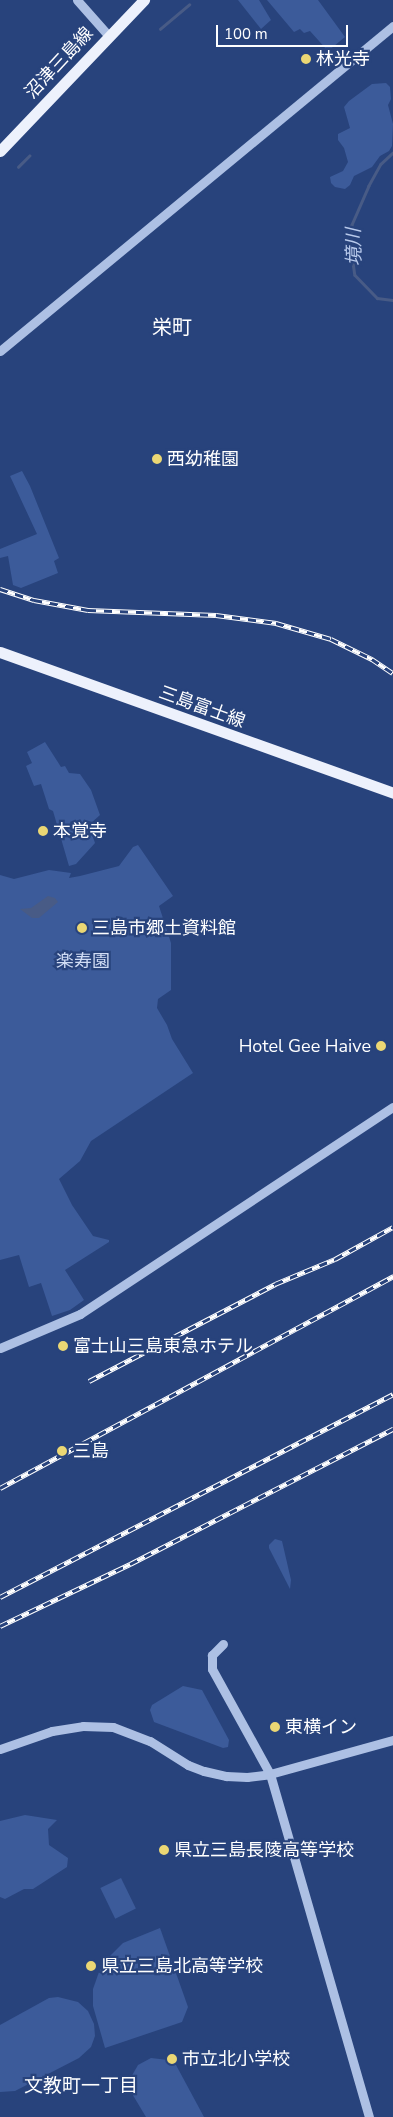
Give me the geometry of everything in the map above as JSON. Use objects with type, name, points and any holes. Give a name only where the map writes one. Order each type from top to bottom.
[{"type":"main road","name":"沼津三島線","points":[[0,151],[144,0]]},
{"type":"main road","name":"三島富士線","points":[[0,652],[393,793]]},
{"type":"street","points":[[77,0],[109,36]]},
{"type":"street","points":[[0,350],[393,26]]},
{"type":"street","points":[[0,1348],[80,1314],[393,1108]]},
{"type":"street","points":[[223,1644],[212,1655],[212,1669],[270,1774],[368,2117]]},
{"type":"street","points":[[0,1749],[52,1731],[84,1726],[113,1727],[150,1741],[188,1765],[226,1776],[247,1778],[270,1774],[393,1740]]},
{"type":"green space","points":[[238,0],[259,0],[271,20],[261,29]]},
{"type":"green space","points":[[267,0],[318,0],[345,37],[328,51],[310,31],[304,33],[300,29],[294,32]]},
{"type":"green space","points":[[386,83],[390,87],[391,99],[388,105],[393,124],[392,146],[389,151],[380,156],[372,167],[354,176],[350,185],[345,189],[335,187],[331,183],[330,177],[343,171],[348,162],[344,148],[338,140],[338,134],[350,128],[344,107],[372,84]]},
{"type":"green space","points":[[22,471],[59,558],[54,561],[58,573],[21,588],[13,585],[8,556],[0,558],[0,549],[37,534],[10,476]]},
{"type":"green space","points":[[45,742],[61,767],[65,766],[69,773],[80,774],[91,790],[100,815],[89,825],[95,843],[76,864],[69,866],[53,811],[49,809],[41,784],[34,786],[26,766],[32,763],[27,752]]},
{"type":"green space","name":"楽寿園","points":[[138,845],[173,896],[159,906],[171,943],[171,990],[158,999],[157,1008],[167,1025],[172,1039],[193,1073],[91,1141],[80,1161],[59,1179],[72,1205],[93,1236],[109,1240],[109,1242],[65,1270],[84,1300],[70,1310],[52,1316],[41,1283],[29,1287],[19,1255],[0,1260],[0,875],[14,879],[49,870],[71,873],[69,878],[80,876],[119,866],[133,847]]},
{"type":"green space","points":[[275,1539],[282,1541],[291,1580],[290,1589],[269,1548],[269,1545]]},
{"type":"green space","points":[[183,1686],[202,1690],[229,1740],[228,1747],[223,1748],[154,1722],[150,1710],[152,1705]]},
{"type":"green space","points":[[25,1815],[57,1820],[48,1829],[49,1845],[68,1858],[67,1867],[33,1889],[24,1889],[5,1899],[0,1897],[0,1821]]},
{"type":"green space","points":[[121,1878],[136,1909],[115,1919],[100,1888]]},
{"type":"green space","points":[[160,1928],[188,2007],[182,2022],[105,2048],[93,2006],[93,1989],[99,1972],[107,1959],[123,1943]]},
{"type":"green space","points":[[58,1997],[78,2002],[88,2011],[94,2024],[95,2036],[91,2047],[79,2058],[15,2091],[0,2092],[0,2025],[49,1998]]},
{"type":"green space","points":[[151,2058],[168,2060],[176,2065],[204,2117],[146,2117],[131,2092],[130,2079],[138,2065]]},
{"type":"shaded area","points":[[48,896],[55,898],[58,902],[39,918],[32,918],[20,909],[31,908]]},
{"type":"waterway","points":[[160,29],[189,5]]},
{"type":"waterway","name":"境川","points":[[393,153],[381,164],[369,186],[352,225],[351,248],[355,275],[377,298],[393,300]]},
{"type":"waterway","points":[[18,167],[29,156]]},
{"type":"railway","points":[[0,589],[34,600],[88,610],[216,615],[276,623],[331,639],[372,659],[393,673]]},
{"type":"railway","points":[[89,1381],[275,1284],[335,1259],[393,1227]]},
{"type":"railway","points":[[0,1488],[393,1276]]},
{"type":"railway","points":[[0,1597],[393,1394]]},
{"type":"railway","points":[[0,1626],[130,1564],[393,1429]]},
{"type":"place","name":"林光寺","points":[[306,59]]},
{"type":"place","name":"西幼稚園","points":[[157,459]]},
{"type":"place","name":"本覚寺","points":[[43,831]]},
{"type":"place","name":"三島市郷土資料館","points":[[82,928]]},
{"type":"place","name":"Hotel Gee Haive","points":[[381,1046]]},
{"type":"place","name":"富士山三島東急ホテル","points":[[63,1346]]},
{"type":"place","name":"三島","points":[[62,1451]]},
{"type":"place","name":"東横イン","points":[[275,1727]]},
{"type":"place","name":"県立三島長陵高等学校","points":[[164,1850]]},
{"type":"place","name":"県立三島北高等学校","points":[[91,1966]]},
{"type":"place","name":"市立北小学校","points":[[172,2059]]},
{"type":"district","name":"栄町","points":[[172,327]]},
{"type":"district","name":"文教町一丁目","points":[[81,2087]]}]
